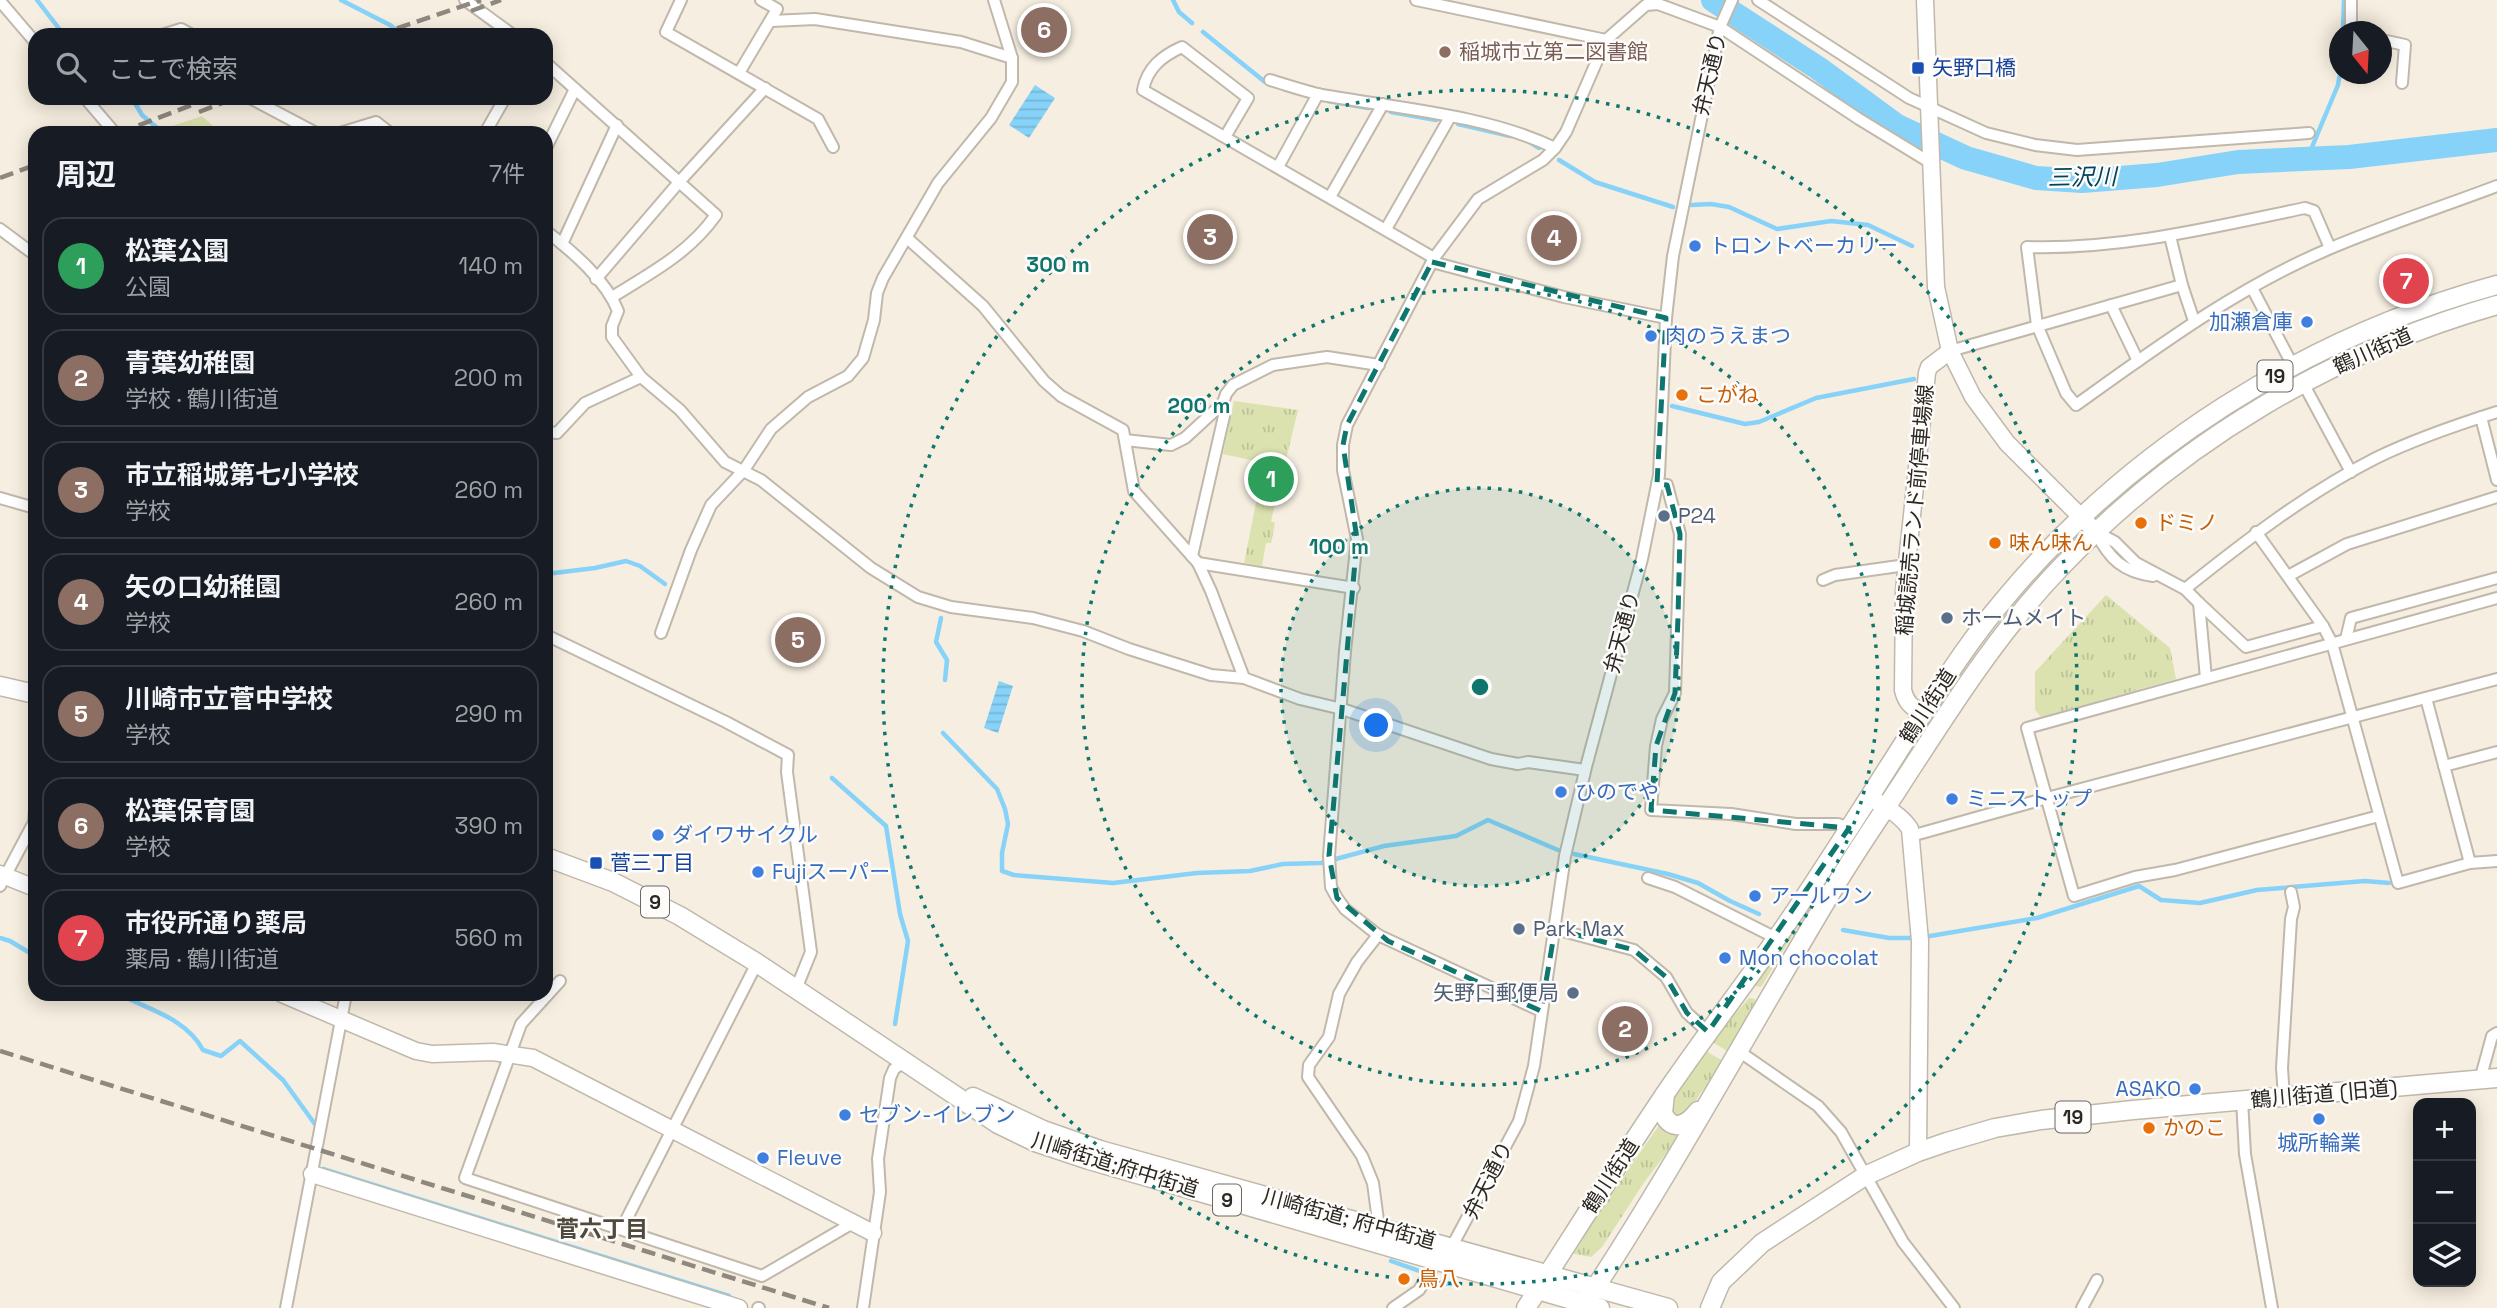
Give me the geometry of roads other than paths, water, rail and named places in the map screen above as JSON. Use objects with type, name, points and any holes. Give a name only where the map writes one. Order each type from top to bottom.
[{"type":"main road","name":"稲城読売ランド前停車場線","points":[[1925,0],[1936,287],[1950,351],[1969,391],[1990,422],[2022,459],[2096,532]]},
{"type":"main road","name":"鶴川街道","points":[[1526,1308],[1665,1094],[1776,938],[1957,661],[2000,603],[2056,541],[2156,455],[2226,404],[2293,366],[2386,323],[2497,285]]},
{"type":"main road","name":"鶴川街道","points":[[1589,1307],[1595,1287],[1730,1069],[1829,896],[1970,677],[2045,584],[2096,532],[2190,454],[2235,422],[2303,383],[2397,340],[2497,305]]},
{"type":"main road","name":"稲城読売ランド前停車場線","points":[[1922,714],[1905,700],[1903,690],[1906,565],[1927,373],[1929,367],[1950,351]]},
{"type":"main road","points":[[0,686],[28,692]]},
{"type":"main road","points":[[1869,796],[1904,820],[1911,836],[1921,955],[1918,1152]]},
{"type":"main road","name":"川崎街道;府中街道","points":[[553,860],[613,882],[665,907],[757,963],[987,1118],[1035,1142],[1432,1271],[1537,1290]]},
{"type":"main road","points":[[2,878],[28,886]]},
{"type":"main road","points":[[1708,1032],[1749,991],[1758,993],[1762,998],[1763,1012]]},
{"type":"main road","points":[[298,1001],[416,1051],[432,1054],[510,1054],[533,1058],[873,1233]]},
{"type":"main road","points":[[1665,1094],[1665,1118],[1670,1123],[1681,1126],[1692,1119],[1730,1069]]},
{"type":"main road","name":"川崎街道; 府中街道","points":[[931,1078],[1069,1141],[1451,1248]]},
{"type":"main road","name":"鶴川街道 (旧道)","points":[[1710,1308],[1721,1282],[1762,1243],[1865,1176],[1918,1152],[2020,1123],[2242,1100],[2488,1079]]},
{"type":"main road","points":[[312,1174],[738,1308]]},
{"type":"main road","name":"9","points":[[1451,1248],[1668,1308]]},
{"type":"main road","name":"9","points":[[1537,1290],[1589,1307]]},
{"type":"street","points":[[465,0],[503,28]]},
{"type":"street","points":[[681,0],[666,32],[818,119],[833,147]]},
{"type":"street","points":[[739,73],[777,9],[761,0]]},
{"type":"street","points":[[661,633],[691,550],[711,505],[744,470],[771,429],[808,397],[843,380],[858,367],[874,320],[877,293],[883,278],[938,183],[1007,94],[1012,82],[1012,58],[994,0]]},
{"type":"street","points":[[1416,0],[1606,40]]},
{"type":"street","name":"弁天通り","points":[[1451,1248],[1519,1121],[1534,1066],[1565,856],[1585,770],[1642,559],[1657,484],[1666,318],[1673,256],[1720,27],[1732,0]]},
{"type":"street","points":[[1758,0],[1929,114],[1986,133],[2035,145],[2077,150],[2309,133]]},
{"type":"street","points":[[2351,0],[2351,21]]},
{"type":"street","points":[[1541,1011],[1378,935],[1345,909],[1331,887],[1329,861],[1345,651],[1354,588],[1357,539],[1343,470],[1343,445],[1347,425],[1433,260],[1478,199],[1542,160],[1555,148],[1566,132],[1606,40],[1646,5],[1658,4],[1720,27],[1858,119],[1931,160]]},
{"type":"street","points":[[2,9],[28,35]]},
{"type":"street","points":[[771,21],[815,19],[961,42],[1012,58]]},
{"type":"street","points":[[2392,43],[2405,46],[2402,83]]},
{"type":"street","points":[[1225,137],[1248,97],[1182,47],[1160,58],[1145,78],[1143,90],[1225,137],[1278,167],[1386,229],[1433,260],[1564,297],[1666,318]]},
{"type":"street","points":[[553,69],[716,215],[702,235],[680,254],[612,297]]},
{"type":"street","points":[[1270,80],[1318,94],[1450,117],[1529,135],[1555,148]]},
{"type":"street","points":[[597,279],[680,181],[765,88]]},
{"type":"street","points":[[553,134],[575,89]]},
{"type":"street","points":[[1278,167],[1318,94]]},
{"type":"street","points":[[1330,197],[1383,104]]},
{"type":"street","points":[[91,105],[109,126]]},
{"type":"street","points":[[263,105],[303,126]]},
{"type":"street","points":[[489,126],[501,105]]},
{"type":"street","points":[[1386,229],[1450,117]]},
{"type":"street","points":[[363,126],[376,122],[381,126]]},
{"type":"street","points":[[562,244],[617,125]]},
{"type":"street","points":[[2330,248],[2314,211],[2305,208],[2170,236],[2066,249],[2027,247],[2037,325],[2066,393],[2076,405],[2194,321],[2252,288],[2330,248],[2497,186]]},
{"type":"street","points":[[0,229],[28,249]]},
{"type":"street","points":[[2170,236],[2194,321]]},
{"type":"street","points":[[553,237],[612,297],[618,312],[612,326],[612,337],[641,377],[680,411],[726,462],[761,480],[871,568],[918,597],[951,607],[1033,618],[1083,631],[1211,675],[1244,678],[1300,699],[1342,709],[1491,759],[1585,770]]},
{"type":"street","points":[[907,238],[983,306],[1044,381],[1061,396],[1123,430],[1134,491],[1195,560],[1211,591],[1244,678]]},
{"type":"street","points":[[1950,351],[2182,285]]},
{"type":"street","points":[[2252,288],[2293,366]]},
{"type":"street","points":[[2111,305],[2138,361]]},
{"type":"street","points":[[1195,560],[1224,416],[1223,404],[1226,394],[1233,386],[1273,365],[1327,357],[1379,365]]},
{"type":"street","points":[[553,433],[556,433],[584,403],[641,377]]},
{"type":"street","points":[[2303,383],[2351,472]]},
{"type":"street","points":[[1125,440],[1171,445],[1185,438],[1223,404]]},
{"type":"street","points":[[2185,589],[2256,532],[2351,472],[2378,457],[2428,436],[2497,412]]},
{"type":"street","points":[[2481,417],[2497,480]]},
{"type":"street","points":[[1657,484],[1667,485],[1680,534],[1675,693],[1662,719],[1656,746],[1651,810],[1731,814],[1796,824],[1838,824],[1849,828]]},
{"type":"street","points":[[2288,576],[2347,544],[2497,497]]},
{"type":"street","points":[[0,498],[28,506]]},
{"type":"street","points":[[2096,532],[2106,552],[2115,561],[2131,571],[2163,578],[2185,589],[2246,647],[2323,626]]},
{"type":"street","points":[[2256,532],[2323,626],[2332,643],[2398,883],[2470,863],[2497,861]]},
{"type":"street","points":[[1195,560],[1354,588]]},
{"type":"street","points":[[1823,580],[1835,575],[1906,565]]},
{"type":"street","points":[[2346,639],[2351,618],[2497,578]]},
{"type":"street","points":[[2379,816],[2175,870],[2135,877],[2074,896],[2027,728],[2497,598]]},
{"type":"street","points":[[2199,603],[2206,678]]},
{"type":"street","points":[[553,638],[788,755],[787,772],[811,952],[796,989]]},
{"type":"street","points":[[1911,836],[2047,797],[2497,679]]},
{"type":"street","points":[[2426,698],[2470,863]]},
{"type":"street","points":[[2444,766],[2497,752]]},
{"type":"street","points":[[2,878],[28,832]]},
{"type":"street","points":[[1648,878],[1675,887],[1757,926],[1776,938]]},
{"type":"street","points":[[2284,1097],[2282,1068],[2291,919],[2294,908],[2291,892]]},
{"type":"street","points":[[1555,929],[1634,950],[1666,977],[1687,1013],[1708,1032]]},
{"type":"street","points":[[1378,935],[1357,962],[1339,994],[1329,1037],[1309,1065],[1308,1077],[1363,1156],[1373,1183],[1379,1228]]},
{"type":"street","points":[[622,1228],[757,963]]},
{"type":"street","points":[[553,989],[560,981]]},
{"type":"street","points":[[286,1308],[345,1001]]},
{"type":"street","points":[[541,1001],[520,1024],[465,1178],[762,1276],[851,1224]]},
{"type":"street","points":[[2488,1079],[2492,1036],[2497,1032]]},
{"type":"street","points":[[1740,1052],[1818,1106],[1841,1132],[1903,1242],[1954,1308]]},
{"type":"street","points":[[863,1308],[880,1192],[878,1159],[890,1078],[894,1069],[905,1061]]},
{"type":"street","points":[[2242,1100],[2245,1154],[2273,1308]]},
{"type":"street","points":[[1393,1308],[1419,1290],[1432,1271]]},
{"type":"street","points":[[2082,1308],[2098,1280]]},
{"type":"water","points":[[1035,85],[1055,98],[1029,138],[1009,125]]},
{"type":"water","points":[[999,681],[1013,686],[998,733],[984,728]]},
{"type":"waterway","points":[[37,0],[59,28]]},
{"type":"waterway","points":[[341,0],[394,28]]},
{"type":"waterway","points":[[1173,0],[1179,12],[1192,23]]},
{"type":"waterway","name":"三沢川","points":[[1713,0],[1818,68],[1897,126],[1966,158],[2036,178],[2082,181],[2157,175],[2238,162],[2349,157],[2497,140]]},
{"type":"waterway","points":[[2343,21],[2344,0]]},
{"type":"waterway","points":[[1203,32],[1271,84]]},
{"type":"waterway","points":[[2307,159],[2338,84]]},
{"type":"waterway","points":[[1328,101],[1368,108]]},
{"type":"waterway","points":[[136,105],[142,115],[155,126]]},
{"type":"waterway","points":[[1391,112],[1436,120]]},
{"type":"waterway","points":[[1458,124],[1510,136]]},
{"type":"waterway","points":[[1528,141],[1539,148]]},
{"type":"waterway","points":[[1559,160],[1595,182],[1673,207]]},
{"type":"waterway","points":[[1691,205],[1729,207],[1777,229],[1831,221],[1868,225],[1912,246]]},
{"type":"waterway","points":[[1672,406],[1745,424],[1759,422],[1816,398],[1914,379]]},
{"type":"waterway","points":[[553,573],[626,561],[640,566],[665,584]]},
{"type":"waterway","points":[[941,618],[936,642],[947,660],[945,680]]},
{"type":"waterway","points":[[943,733],[997,789],[1008,824],[1002,853],[1002,871],[1014,875],[1113,883],[1197,873],[1250,871],[1283,864],[1321,863],[1384,846],[1456,836],[1488,820],[1558,850]]},
{"type":"waterway","points":[[832,778],[886,826],[900,914],[908,941],[895,1024]]},
{"type":"waterway","points":[[1574,854],[1698,883],[1759,914]]},
{"type":"waterway","points":[[1930,936],[2037,918],[2139,886],[2161,900],[2200,903],[2257,890],[2365,881],[2389,883]]},
{"type":"waterway","points":[[1843,930],[1889,938],[1911,938]]},
{"type":"waterway","points":[[0,938],[28,952]]},
{"type":"waterway","points":[[134,1001],[177,1022],[196,1039],[203,1050],[221,1056],[240,1041],[283,1080],[317,1127]]},
{"type":"waterway","points":[[323,1169],[729,1296]]},
{"type":"waterway","points":[[1391,1261],[1434,1276],[1440,1283],[1451,1284]]},
{"type":"railway","points":[[398,28],[481,0]]},
{"type":"railway","points":[[471,11],[501,0]]},
{"type":"railway","points":[[137,126],[192,105]]},
{"type":"railway","points":[[199,112],[217,105]]},
{"type":"railway","points":[[0,178],[28,168]]},
{"type":"railway","points":[[0,1051],[829,1308]]},
{"type":"place","name":"松葉保育園","points":[[1044,30]]},
{"type":"place","name":"稲城市立第二図書館","points":[[1445,52]]},
{"type":"place","name":"矢野口橋","points":[[1918,68]]},
{"type":"place","name":"市立稲城第七小学校","points":[[1210,237]]},
{"type":"place","name":"矢の口幼稚園","points":[[1554,238]]},
{"type":"place","name":"トロントベーカリー","points":[[1695,246]]},
{"type":"place","name":"市役所通り薬局","points":[[2406,281]]},
{"type":"place","name":"加瀬倉庫","points":[[2307,322]]},
{"type":"place","name":"肉のうえまつ","points":[[1651,336]]},
{"type":"place","name":"こがね","points":[[1682,395]]},
{"type":"place","name":"松葉公園","points":[[1271,479]]},
{"type":"place","name":"P24","points":[[1664,516]]},
{"type":"place","name":"ドミノ","points":[[2141,523]]},
{"type":"place","name":"味ん味ん","points":[[1995,543]]},
{"type":"place","name":"ホームメイト","points":[[1947,618]]},
{"type":"place","name":"川崎市立菅中学校","points":[[798,640]]},
{"type":"place","name":"ひのでや","points":[[1561,792]]},
{"type":"place","name":"ミニストップ","points":[[1952,799]]},
{"type":"place","name":"ダイワサイクル","points":[[658,835]]},
{"type":"place","name":"菅三丁目","points":[[596,863]]},
{"type":"place","name":"Fujiスーパー","points":[[758,872]]},
{"type":"place","name":"アールワン","points":[[1755,896]]},
{"type":"place","name":"Park Max","points":[[1519,929]]},
{"type":"place","name":"Mon chocolat","points":[[1725,958]]},
{"type":"place","name":"矢野口郵便局","points":[[1573,993]]},
{"type":"place","name":"青葉幼稚園","points":[[1625,1029]]},
{"type":"place","name":"ASAKO","points":[[2195,1089]]},
{"type":"place","name":"セブン-イレブン","points":[[845,1115]]},
{"type":"place","name":"城所輪業","points":[[2319,1119]]},
{"type":"place","name":"かのこ","points":[[2149,1128]]},
{"type":"place","name":"Fleuve","points":[[763,1158]]},
{"type":"place","name":"鳥八","points":[[1404,1279]]},
{"type":"district","name":"菅六丁目","points":[[602,1229]]}]
